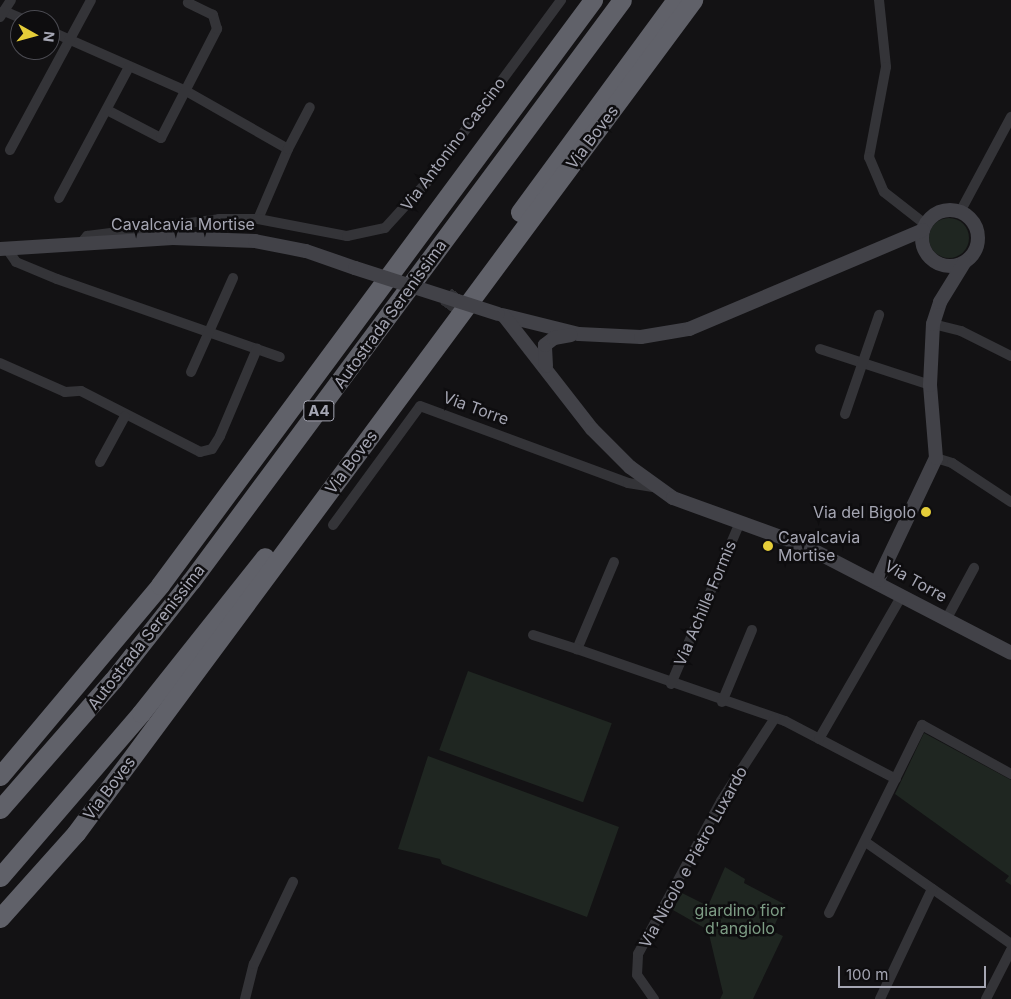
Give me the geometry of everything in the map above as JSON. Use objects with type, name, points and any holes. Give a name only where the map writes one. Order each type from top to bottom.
[{"type":"highway","name":"Autostrada Serenissima","points":[[0,776],[160,585],[593,0]]},
{"type":"highway","name":"Autostrada Serenissima","points":[[0,809],[61,742],[191,581],[622,0]]},
{"type":"highway","name":"Via Boves","points":[[461,291],[676,0]]},
{"type":"highway","name":"Via Boves","points":[[0,918],[76,833],[693,0]]},
{"type":"highway","name":"Via Boves","points":[[0,877],[186,658],[448,309]]},
{"type":"street","points":[[2,14],[11,0]]},
{"type":"street","points":[[10,150],[92,0]]},
{"type":"street","name":"Via Antonino Cascino","points":[[82,242],[87,236],[178,223],[258,219],[346,236],[385,228],[427,182],[561,0]]},
{"type":"street","points":[[879,0],[886,68],[869,157],[884,192],[924,227]]},
{"type":"street","points":[[107,110],[161,138],[217,29],[214,15],[188,4]]},
{"type":"street","points":[[60,36],[186,92],[288,149]]},
{"type":"street","points":[[59,198],[129,67]]},
{"type":"street","points":[[258,219],[288,149],[310,107]]},
{"type":"street","points":[[960,212],[1011,118]]},
{"type":"street","points":[[878,580],[936,458],[930,384],[933,324],[940,302],[964,263],[973,254],[978,236],[974,224],[960,212],[943,211],[924,227],[923,247],[932,261],[948,267],[964,263]]},
{"type":"street","name":"Cavalcavia Mortise","points":[[4,249],[82,242],[255,241],[306,251],[501,315],[578,334],[641,337],[689,329],[903,243],[924,227]]},
{"type":"street","points":[[4,249],[16,262],[32,269],[280,357]]},
{"type":"street","points":[[191,372],[206,331],[233,278]]},
{"type":"street","points":[[501,315],[547,369],[592,429],[659,488]]},
{"type":"street","points":[[844,414],[879,315]]},
{"type":"street","points":[[933,324],[961,331],[1011,356]]},
{"type":"street","name":"Cavalcavia Mortise","points":[[547,369],[545,345],[554,338],[578,334]]},
{"type":"street","points":[[0,363],[65,392],[81,391],[125,416],[200,452],[212,449],[220,436],[257,349]]},
{"type":"street","points":[[820,350],[930,384]]},
{"type":"street","name":"Via Torre","points":[[333,525],[420,406],[628,483],[659,488],[673,498],[803,545],[878,580],[902,595],[1011,653]]},
{"type":"street","points":[[100,462],[125,416]]},
{"type":"street","points":[[936,458],[952,463],[1011,502]]},
{"type":"street","name":"Via Achille Formis","points":[[671,684],[740,522]]},
{"type":"street","points":[[577,649],[614,562]]},
{"type":"street","name":"Via Torre","points":[[946,618],[974,568]]},
{"type":"street","points":[[819,739],[902,595]]},
{"type":"street","points":[[722,702],[752,630]]},
{"type":"street","points":[[533,635],[577,649],[722,702],[775,718],[896,779]]},
{"type":"street","name":"Via Nicolò e Pietro Luxardo","points":[[654,999],[637,975],[638,954],[721,801],[775,718]]},
{"type":"street","points":[[829,913],[867,843],[922,725],[1011,774]]},
{"type":"street","points":[[867,843],[1011,944]]},
{"type":"street","points":[[245,999],[254,964],[292,882]]},
{"type":"street","points":[[880,999],[932,889]]},
{"type":"street","points":[[986,999],[1011,950]]},
{"type":"green space","points":[[953,218],[960,221],[966,227],[969,238],[968,246],[960,255],[953,258],[945,258],[938,255],[930,246],[929,234],[932,227],[941,219]]},
{"type":"green space","points":[[468,671],[612,723],[583,802],[439,750]]},
{"type":"green space","points":[[924,733],[1011,780],[1011,885],[1005,881],[1009,876],[895,794]]},
{"type":"green space","points":[[428,756],[619,827],[587,917],[442,864],[440,859],[398,849]]},
{"type":"green space","name":"giardino fior d'angiolo","points":[[725,867],[745,879],[744,883],[784,904],[772,931],[783,936],[753,999],[720,999],[723,993],[708,930],[673,910],[682,893],[708,906]]},
{"type":"tunnel","points":[[448,309],[461,291]]},
{"type":"place","name":"Via del Bigolo","points":[[926,512]]},
{"type":"place","name":"Cavalcavia Mortise","points":[[768,546]]}]
